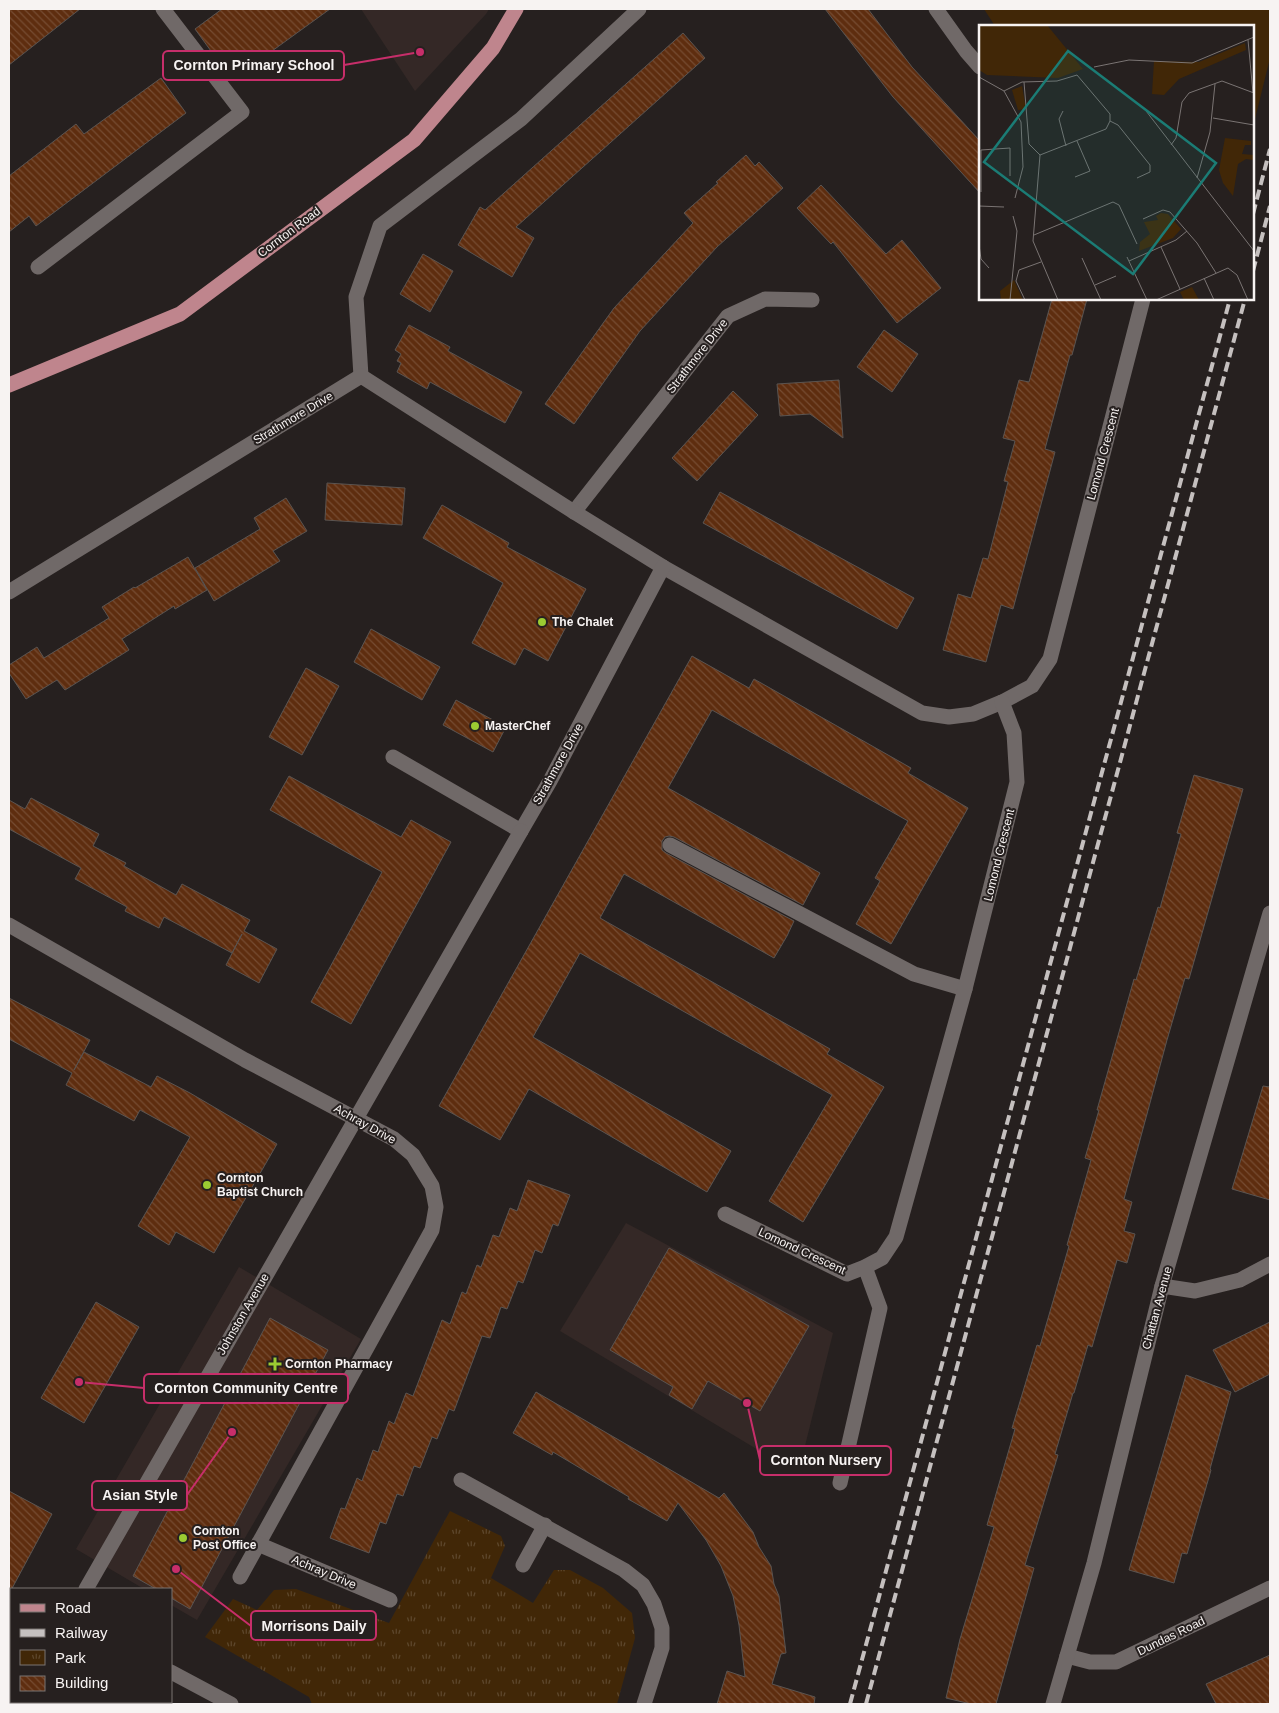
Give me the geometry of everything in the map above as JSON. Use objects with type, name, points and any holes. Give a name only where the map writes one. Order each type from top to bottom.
[{"type":"main road","name":"Cornton Road","points":[[9,385],[180,314],[414,140],[494,48],[516,9]]},
{"type":"street","points":[[38,267],[242,112],[163,9]]},
{"type":"street","points":[[639,9],[521,120],[380,226],[356,297],[362,376],[663,567],[922,713],[949,717],[973,714],[1002,702]]},
{"type":"street","points":[[936,9],[979,66]]},
{"type":"street","name":"Strathmore Drive","points":[[574,512],[728,316],[765,299],[812,300]]},
{"type":"street","name":"Lomond Crescent","points":[[724,1214],[846,1274],[882,1258],[896,1238],[965,989],[1017,782],[1014,733],[1002,702],[1032,686],[1050,659],[1143,300]]},
{"type":"street","name":"Strathmore Drive","points":[[9,592],[362,376]]},
{"type":"street","name":"Strathmore Drive","points":[[356,1118],[554,772],[663,567]]},
{"type":"street","points":[[393,757],[521,831]]},
{"type":"street","points":[[670,845],[914,974],[965,989]]},
{"type":"street","name":"Chattan Avenue","points":[[1053,1704],[1094,1563],[1162,1286],[1270,913]]},
{"type":"street","name":"Achray Drive","points":[[9,925],[245,1060],[394,1139],[413,1155],[432,1186],[436,1207],[432,1230],[240,1577]]},
{"type":"street","name":"Johnston Avenue","points":[[89,1584],[356,1118]]},
{"type":"street","points":[[1162,1286],[1195,1292],[1240,1280],[1270,1264]]},
{"type":"street","points":[[840,1483],[880,1308],[865,1267]]},
{"type":"street","points":[[462,1480],[624,1570],[642,1585],[654,1604],[662,1628],[662,1648],[644,1704]]},
{"type":"street","points":[[524,1565],[545,1525]]},
{"type":"street","name":"Achray Drive","points":[[258,1544],[390,1600]]},
{"type":"street","name":"Dundas Road","points":[[1067,1656],[1090,1662],[1116,1662],[1270,1588]]},
{"type":"street","points":[[172,1673],[231,1704]]},
{"type":"shaded area","points":[[361,9],[489,9],[415,91]]},
{"type":"shaded area","points":[[626,1223],[833,1333],[798,1474],[560,1331]]},
{"type":"shaded area","points":[[239,1267],[361,1339],[197,1620],[172,1606],[172,1588],[142,1588],[76,1549]]},
{"type":"green space","points":[[984,9],[1270,9],[1270,58],[1254,123],[1254,25],[994,25]]},
{"type":"green space","points":[[450,1511],[501,1536],[505,1546],[491,1578],[533,1603],[554,1570],[570,1570],[603,1588],[632,1613],[635,1638],[617,1704],[312,1704],[309,1697],[205,1637],[233,1599],[257,1610],[274,1590],[296,1589],[389,1623]]},
{"type":"building","points":[[9,9],[80,9],[9,65]]},
{"type":"building","points":[[222,9],[330,9],[232,80],[195,29]]},
{"type":"building","points":[[825,9],[868,9],[912,67],[979,140],[979,192],[893,97]]},
{"type":"building","points":[[683,33],[705,58],[516,227],[534,238],[512,277],[458,245],[480,207],[485,210]]},
{"type":"building","points":[[161,78],[186,113],[36,226],[29,216],[9,232],[9,176],[76,124],[84,134]]},
{"type":"building","points":[[746,155],[755,166],[759,162],[783,188],[717,247],[640,331],[574,424],[545,404],[614,308],[693,223],[684,213]]},
{"type":"building","points":[[821,185],[886,254],[902,240],[941,288],[897,323],[833,242],[831,244],[797,208]]},
{"type":"building","points":[[423,254],[453,271],[430,312],[400,294]]},
{"type":"building","points":[[1052,300],[1087,300],[1045,449],[1055,452],[1013,609],[1001,605],[986,662],[943,650],[958,594],[971,598],[983,558],[988,559],[1008,482],[1004,481],[1015,441],[1003,438],[1019,380],[1029,382]]},
{"type":"building","points":[[409,325],[450,347],[448,351],[522,392],[505,423],[430,382],[427,389],[397,372],[401,363],[397,361],[401,354],[395,350]]},
{"type":"building","points":[[884,330],[918,354],[892,392],[857,367]]},
{"type":"building","points":[[839,380],[843,438],[810,414],[780,416],[777,384]]},
{"type":"building","points":[[733,391],[758,415],[697,481],[672,458]]},
{"type":"building","points":[[327,483],[405,488],[402,525],[325,520]]},
{"type":"building","points":[[720,492],[914,598],[897,629],[703,523]]},
{"type":"building","points":[[286,498],[307,531],[273,551],[280,561],[214,601],[195,568],[260,529],[254,518]]},
{"type":"building","points":[[442,505],[509,543],[507,547],[586,589],[548,661],[524,648],[515,665],[472,643],[503,583],[423,538]]},
{"type":"building","points":[[188,557],[207,590],[175,609],[174,606],[122,639],[129,650],[65,690],[57,680],[26,699],[9,673],[9,665],[37,647],[44,658],[109,618],[102,607]]},
{"type":"building","points":[[371,629],[440,667],[422,700],[354,662]]},
{"type":"building","points":[[692,656],[749,688],[754,679],[911,768],[908,773],[968,808],[891,944],[856,924],[880,881],[875,878],[908,821],[712,710],[668,788],[820,873],[803,905],[674,837],[665,837],[662,841],[662,850],[794,921],[787,936],[774,958],[624,874],[600,918],[830,1049],[827,1054],[884,1087],[803,1222],[769,1201],[832,1095],[580,953],[533,1037],[731,1151],[707,1192],[529,1089],[500,1140],[439,1106]]},
{"type":"building","points":[[306,668],[339,686],[302,755],[269,737]]},
{"type":"building","name":"MasterChef","points":[[456,700],[506,727],[493,752],[443,725]]},
{"type":"building","points":[[1194,775],[1243,789],[1189,979],[1185,978],[1167,1040],[1124,1199],[1132,1202],[1124,1231],[1135,1234],[1127,1263],[1117,1260],[1092,1347],[1088,1345],[1073,1393],[1055,1454],[1058,1455],[1025,1565],[1034,1568],[996,1704],[971,1704],[946,1698],[960,1639],[994,1527],[987,1525],[1015,1429],[1012,1428],[1037,1345],[1040,1346],[1069,1246],[1067,1245],[1091,1160],[1085,1158],[1099,1110],[1097,1110],[1134,979],[1136,980],[1158,907],[1160,908],[1181,834],[1177,833]]},
{"type":"building","points":[[289,776],[401,837],[411,820],[451,842],[351,1024],[311,1002],[382,872],[270,810]]},
{"type":"building","points":[[31,798],[99,834],[93,846],[126,863],[124,866],[176,895],[182,884],[250,920],[244,931],[277,949],[259,983],[226,965],[242,934],[232,953],[164,917],[159,928],[125,911],[127,907],[75,879],[81,868],[9,829],[9,800],[25,809]]},
{"type":"building","points":[[9,998],[90,1040],[74,1070],[84,1052],[151,1087],[157,1076],[277,1144],[214,1253],[176,1232],[169,1245],[138,1226],[190,1137],[140,1110],[134,1121],[66,1085],[72,1073],[9,1039]]},
{"type":"building","points":[[1263,1086],[1270,1087],[1270,1200],[1232,1189]]},
{"type":"building","points":[[528,1180],[570,1195],[558,1226],[553,1224],[542,1253],[535,1250],[523,1283],[518,1281],[507,1309],[501,1307],[490,1338],[482,1336],[454,1411],[449,1409],[437,1439],[432,1437],[420,1468],[414,1466],[403,1496],[397,1494],[386,1524],[380,1522],[369,1553],[330,1538],[341,1508],[345,1509],[357,1478],[362,1481],[373,1450],[378,1452],[389,1421],[394,1424],[406,1393],[413,1396],[442,1320],[450,1324],[462,1292],[466,1294],[477,1265],[481,1267],[493,1235],[499,1237],[510,1208],[517,1211]]},
{"type":"building","points":[[669,1248],[809,1326],[760,1411],[708,1381],[692,1409],[669,1395],[673,1387],[610,1350]]},
{"type":"building","points":[[96,1302],[139,1327],[84,1423],[41,1398]]},
{"type":"building","points":[[270,1318],[328,1350],[190,1609],[172,1599],[172,1588],[154,1588],[133,1576]]},
{"type":"building","points":[[1270,1322],[1270,1374],[1235,1392],[1213,1350]]},
{"type":"building","points":[[1186,1375],[1231,1392],[1187,1554],[1182,1553],[1174,1583],[1129,1570]]},
{"type":"building","points":[[536,1392],[719,1498],[724,1493],[753,1532],[759,1547],[771,1566],[774,1584],[779,1596],[786,1653],[781,1654],[772,1684],[815,1697],[814,1704],[717,1704],[727,1671],[745,1677],[739,1625],[733,1596],[721,1566],[706,1540],[678,1503],[667,1521],[553,1452],[552,1455],[513,1433]]},
{"type":"building","points":[[9,1491],[52,1514],[12,1588],[10,1588],[9,1594]]},
{"type":"building","points":[[1270,1655],[1270,1704],[1216,1704],[1206,1684]]},
{"type":"railway","points":[[1254,210],[1270,149]]},
{"type":"railway","points":[[1254,267],[1270,206]]},
{"type":"railway","points":[[850,1704],[1230,300]]},
{"type":"railway","points":[[866,1704],[1245,300]]},
{"type":"place","name":"Cornton Primary School","points":[[420,52]]},
{"type":"place","name":"The Chalet","points":[[542,622]]},
{"type":"place","name":"MasterChef","points":[[475,726]]},
{"type":"place","name":"Cornton Baptist Church","points":[[207,1185]]},
{"type":"place","name":"Cornton Pharmacy","points":[[275,1364]]},
{"type":"place","name":"Cornton Community Centre","points":[[79,1382]]},
{"type":"place","name":"Cornton Nursery","points":[[747,1403]]},
{"type":"place","name":"Asian Style","points":[[232,1432]]},
{"type":"place","name":"Cornton Post Office","points":[[183,1538]]},
{"type":"place","name":"Morrisons Daily","points":[[176,1569]]}]
